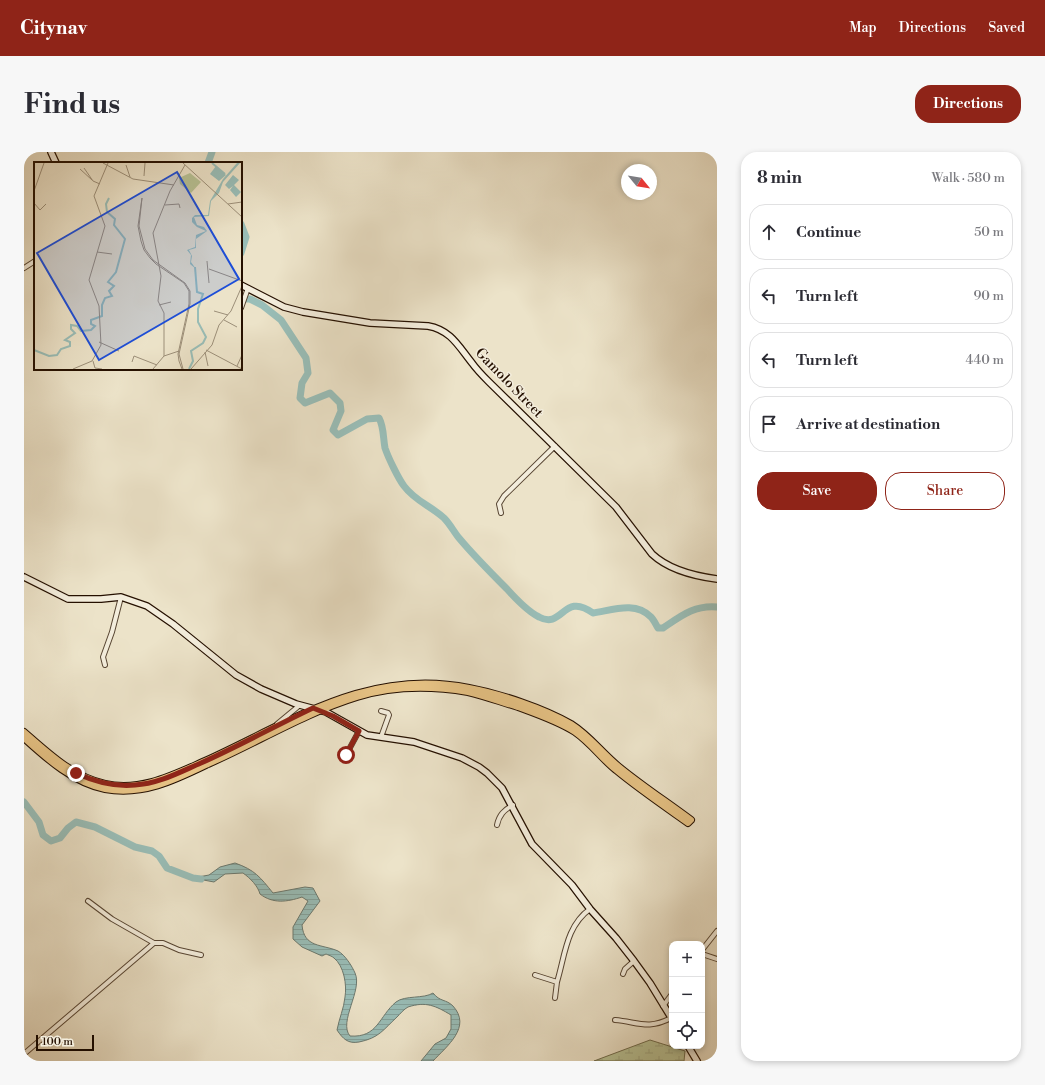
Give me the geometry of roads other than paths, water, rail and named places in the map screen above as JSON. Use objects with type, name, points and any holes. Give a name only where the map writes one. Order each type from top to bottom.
[{"type":"main road","points":[[24,732],[52,756],[76,773],[104,784],[125,786],[146,784],[168,777],[278,726],[358,696],[399,689],[448,689],[483,696],[507,704],[552,720],[576,733],[586,740],[615,769],[689,821]]},
{"type":"main road","points":[[24,738],[60,767],[82,781],[103,788],[131,790],[152,788],[170,782],[235,752],[278,726]]},
{"type":"street","points":[[51,152],[56,162]]},
{"type":"street","points":[[24,268],[34,262]]},
{"type":"street","points":[[242,301],[244,286]]},
{"type":"street","name":"Gamolo Street","points":[[244,286],[284,307],[303,312],[370,323],[428,326],[442,331],[454,340],[489,382],[621,512],[652,554],[659,560],[680,570],[717,579]]},
{"type":"street","points":[[501,512],[499,504],[504,496],[555,446]]},
{"type":"street","points":[[24,577],[68,599],[101,599],[121,597],[147,606],[159,613],[243,680],[267,692],[300,705],[326,708],[367,735],[414,742],[471,762],[486,773],[502,788],[532,844],[572,885],[590,909],[616,938],[634,961],[669,1014]]},
{"type":"street","points":[[105,665],[103,657],[112,632],[121,597]]},
{"type":"street","points":[[278,726],[300,705]]},
{"type":"street","points":[[381,711],[389,714],[381,737]]},
{"type":"street","points":[[346,755],[359,731]]},
{"type":"street","points":[[497,825],[502,813],[512,805]]},
{"type":"street","points":[[88,902],[112,919],[154,944]]},
{"type":"street","points":[[555,998],[557,982],[572,929],[580,918],[590,909]]},
{"type":"street","points":[[705,946],[717,931]]},
{"type":"street","points":[[24,1054],[154,944],[163,943],[179,950],[201,955]]},
{"type":"street","points":[[705,955],[717,959]]},
{"type":"street","points":[[623,974],[625,969],[634,961]]},
{"type":"street","points":[[535,975],[557,982]]},
{"type":"street","points":[[663,1006],[669,998]]},
{"type":"street","points":[[615,1020],[651,1025],[669,1019]]},
{"type":"street","points":[[690,1049],[697,1061]]},
{"type":"water","points":[[235,863],[248,868],[257,875],[273,893],[305,887],[313,888],[320,901],[302,925],[303,932],[306,938],[315,944],[341,953],[352,967],[357,980],[354,997],[348,1014],[347,1030],[350,1036],[367,1034],[377,1025],[396,1002],[404,998],[425,996],[433,993],[438,998],[453,1006],[458,1014],[460,1021],[459,1029],[450,1043],[433,1061],[421,1061],[435,1044],[446,1038],[451,1029],[451,1015],[431,1005],[420,1004],[408,1007],[376,1036],[359,1042],[352,1042],[341,1036],[337,1030],[346,992],[344,976],[340,966],[332,957],[326,954],[322,956],[302,947],[293,939],[293,927],[308,901],[302,897],[286,901],[275,901],[265,897],[260,894],[253,882],[243,873],[225,874],[214,882],[193,878],[209,875],[220,867]]},
{"type":"waterway","points":[[208,162],[212,152]]},
{"type":"waterway","points":[[242,227],[246,237],[242,250]]},
{"type":"waterway","points":[[242,299],[250,299],[262,305],[281,320],[306,358],[308,373],[302,383],[300,398],[305,403],[330,393],[340,403],[341,411],[333,430],[338,435],[367,419],[379,418],[383,429],[385,448],[388,457],[408,491],[418,500],[444,518],[476,558],[518,601],[539,617],[547,620],[553,619],[569,608],[575,606],[583,607],[593,613],[631,608],[645,612],[652,618],[658,628],[663,628],[688,612],[701,608],[717,607]]},
{"type":"waterway","points":[[24,802],[39,822],[43,835],[51,841],[60,838],[68,828],[76,822],[95,827],[135,847],[152,851],[159,856],[167,868],[193,878],[201,879]]}]
